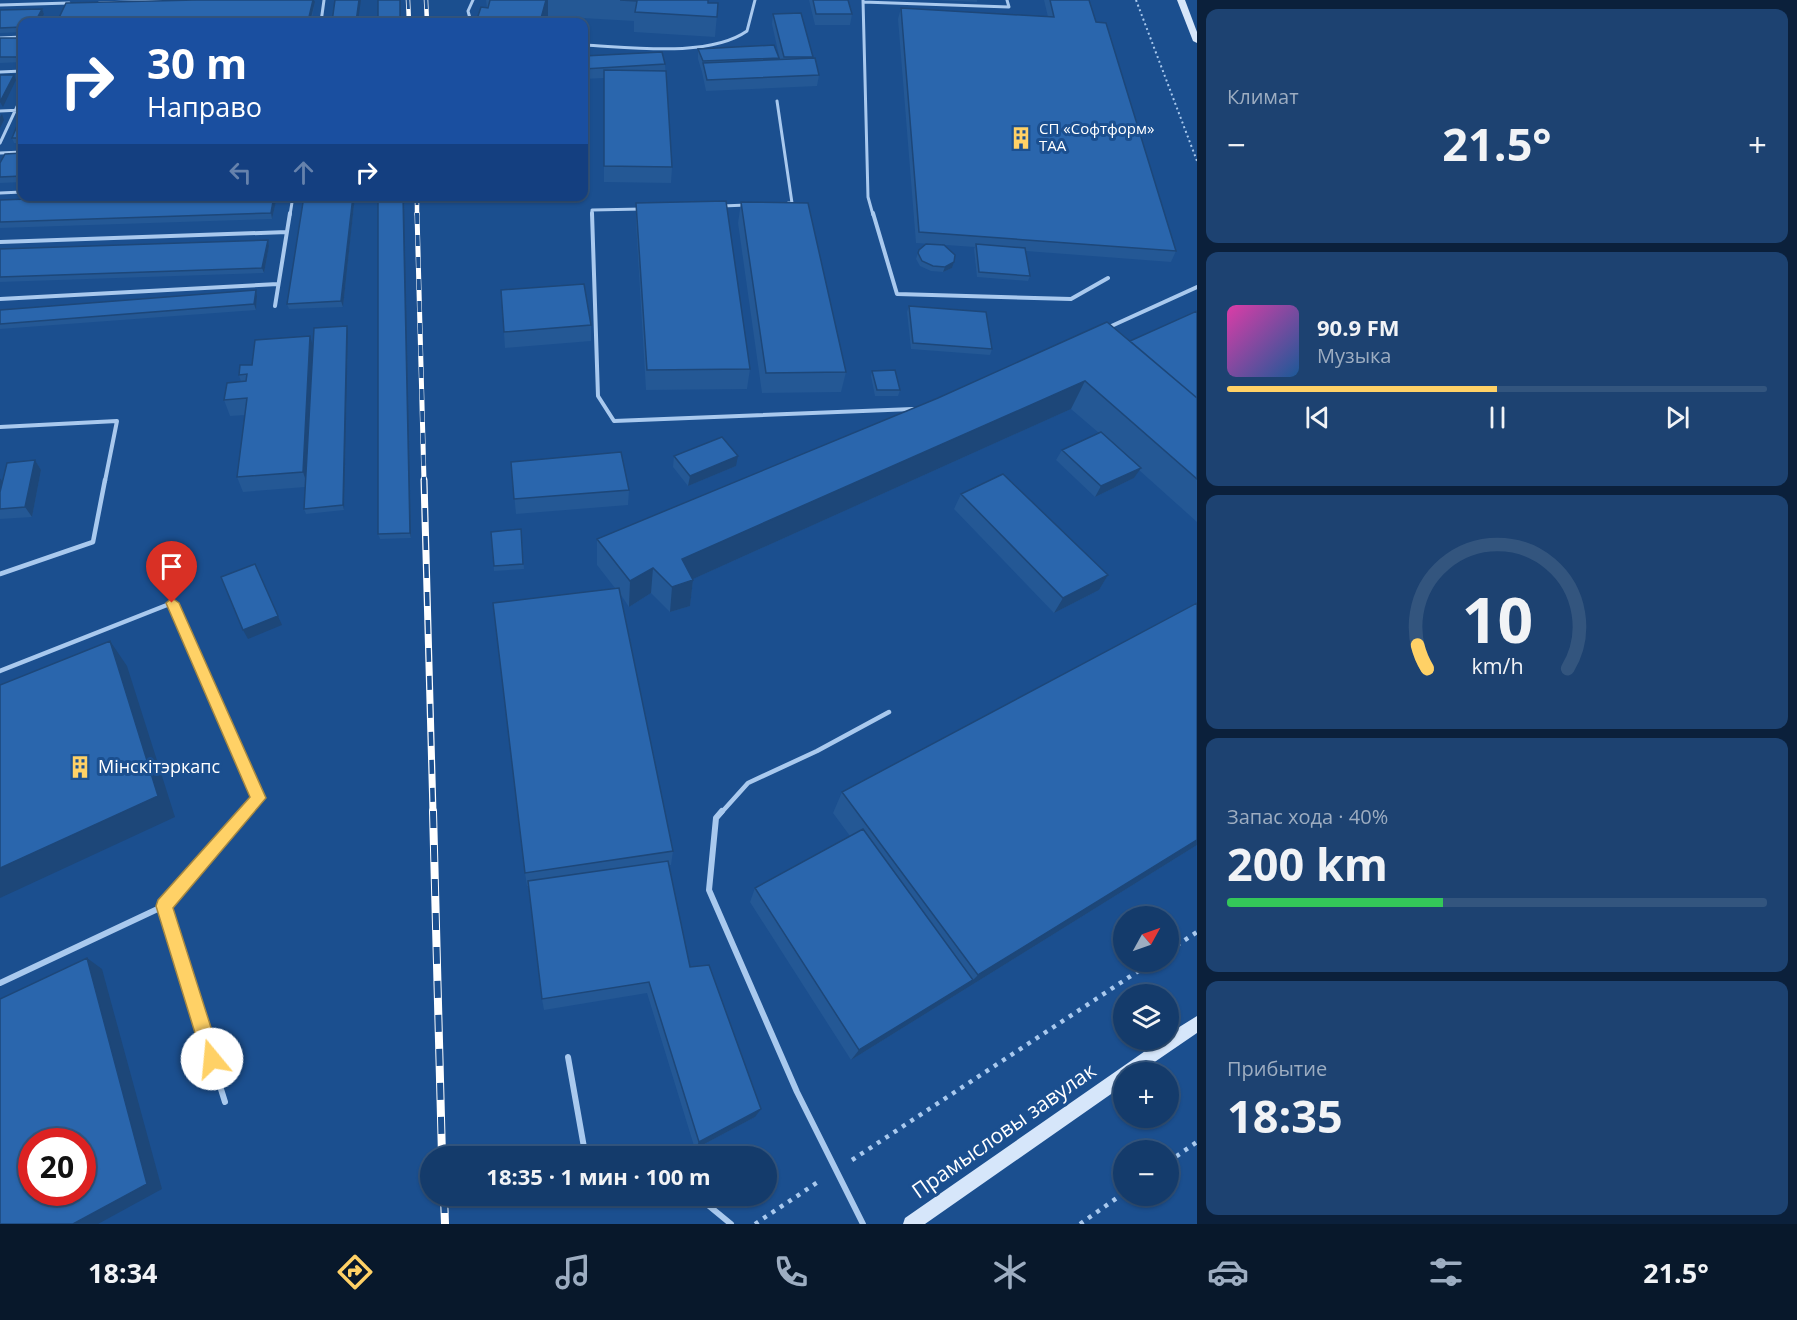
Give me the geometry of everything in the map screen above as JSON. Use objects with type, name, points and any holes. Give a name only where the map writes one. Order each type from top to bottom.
[{"type":"main road","points":[[1181,0],[1194,28],[1197,41]]},
{"type":"main road","points":[[1142,1062],[1197,1024]]},
{"type":"main road","name":"Прамысловы завулак","points":[[910,1224],[1113,1083]]},
{"type":"lane","points":[[89,3],[193,0]]},
{"type":"lane","points":[[322,18],[324,0]]},
{"type":"lane","points":[[470,18],[468,11],[473,0]]},
{"type":"lane","points":[[588,45],[711,46],[736,40],[748,30],[755,0]]},
{"type":"lane","points":[[1008,0],[1009,7],[863,1],[868,197],[897,294],[1071,299],[1108,278]]},
{"type":"lane","points":[[62,13],[67,2]]},
{"type":"lane","points":[[0,5],[78,3]]},
{"type":"lane","points":[[0,38],[18,37]]},
{"type":"lane","points":[[0,72],[18,72]]},
{"type":"lane","points":[[777,101],[792,203],[781,203]]},
{"type":"lane","points":[[0,143],[18,105]]},
{"type":"lane","points":[[0,111],[18,111]]},
{"type":"lane","points":[[0,153],[18,152]]},
{"type":"lane","points":[[0,193],[18,192]]},
{"type":"lane","points":[[275,306],[292,201]]},
{"type":"lane","points":[[710,206],[757,204]]},
{"type":"lane","points":[[651,208],[592,210],[598,396],[614,421],[912,410],[923,405]]},
{"type":"lane","points":[[0,242],[287,232]]},
{"type":"lane","points":[[0,299],[278,285]]},
{"type":"lane","points":[[1102,330],[1197,287]]},
{"type":"lane","points":[[0,427],[117,421],[93,542],[0,574]]},
{"type":"lane","points":[[0,671],[172,603],[259,798],[164,906],[0,983]]},
{"type":"lane","points":[[863,1224],[797,1092],[709,890],[716,818],[747,783],[889,712]]},
{"type":"lane","points":[[164,906],[225,1102]]},
{"type":"lane","points":[[568,1058],[584,1146]]},
{"type":"lane","points":[[709,1206],[730,1224]]},
{"type":"path","points":[[1136,0],[1197,161]]},
{"type":"path","points":[[1179,944],[1197,932]]},
{"type":"path","points":[[755,1224],[1137,972]]},
{"type":"path","points":[[1179,1154],[1197,1142]]},
{"type":"path","points":[[1080,1224],[1113,1202]]},
{"type":"building","points":[[313,0],[309,17],[271,18],[59,18],[66,3]]},
{"type":"building","points":[[335,0],[359,0],[357,18],[333,18]]},
{"type":"building","points":[[378,0],[400,0],[400,18],[378,18]]},
{"type":"building","points":[[490,0],[546,0],[541,18],[477,18],[481,7],[488,8]]},
{"type":"building","points":[[620,0],[708,0],[708,3],[718,3],[717,17],[635,12],[637,1]]},
{"type":"building","points":[[813,0],[848,0],[852,14],[816,14]]},
{"type":"building","name":"СП «Софтформ» ТАА","points":[[1050,0],[1089,0],[1096,22],[1106,23],[1176,251],[919,232],[901,8],[1054,17]]},
{"type":"building","points":[[42,9],[37,18],[18,18],[18,27],[0,28],[0,10]]},
{"type":"building","points":[[801,13],[813,57],[784,57],[773,14]]},
{"type":"building","points":[[0,38],[18,38],[18,57],[0,57]]},
{"type":"building","points":[[774,45],[779,58],[703,61],[698,49]]},
{"type":"building","points":[[662,52],[665,64],[588,69],[588,56]]},
{"type":"building","points":[[815,58],[819,75],[707,80],[703,63]]},
{"type":"building","points":[[604,70],[666,71],[672,167],[604,166]]},
{"type":"building","points":[[0,75],[14,75],[0,102]]},
{"type":"building","points":[[18,124],[18,138],[12,138]]},
{"type":"building","points":[[18,153],[18,176],[0,177],[0,163],[5,154]]},
{"type":"building","points":[[0,200],[273,201],[271,213],[0,222]]},
{"type":"building","points":[[303,201],[352,201],[341,301],[287,304]]},
{"type":"building","points":[[378,201],[403,201],[410,533],[378,534]]},
{"type":"building","points":[[726,201],[750,369],[647,370],[636,203]]},
{"type":"building","points":[[741,202],[808,203],[846,372],[766,373]]},
{"type":"building","points":[[268,240],[262,268],[0,277],[0,249]]},
{"type":"building","points":[[926,244],[944,245],[955,255],[954,262],[945,267],[933,266],[922,261],[918,253]]},
{"type":"building","points":[[976,244],[1025,248],[1030,276],[979,272]]},
{"type":"building","points":[[584,284],[591,325],[504,332],[501,290]]},
{"type":"building","points":[[256,290],[254,304],[0,324],[0,310]]},
{"type":"building","points":[[909,306],[986,312],[992,349],[913,343]]},
{"type":"building","points":[[1197,311],[1197,398],[1130,341]]},
{"type":"building","points":[[1107,322],[1197,398],[1197,479],[1085,381],[682,559],[693,580],[672,587],[653,568],[630,581],[597,539],[938,398]]},
{"type":"building","points":[[347,326],[343,505],[304,509],[314,328]]},
{"type":"building","points":[[310,336],[303,472],[237,477],[247,398],[224,400],[227,383],[246,381],[247,374],[239,375],[240,365],[252,365],[255,340]]},
{"type":"building","points":[[895,370],[900,390],[877,390],[872,371]]},
{"type":"building","points":[[1101,432],[1141,468],[1101,486],[1062,450]]},
{"type":"building","points":[[722,437],[738,456],[690,476],[674,456]]},
{"type":"building","points":[[621,452],[629,490],[514,499],[511,462]]},
{"type":"building","points":[[35,460],[25,507],[0,509],[0,492],[7,463]]},
{"type":"building","points":[[1003,474],[1108,575],[1063,598],[961,494]]},
{"type":"building","points":[[521,529],[523,564],[494,566],[491,532]]},
{"type":"building","points":[[255,564],[278,616],[243,630],[221,577]]},
{"type":"building","points":[[619,588],[673,851],[525,873],[493,603]]},
{"type":"building","points":[[1197,603],[1197,840],[978,975],[842,792]]},
{"type":"building","name":"Мінскітэркапс","points":[[110,641],[158,796],[0,868],[0,685]]},
{"type":"building","points":[[863,829],[973,980],[859,1050],[755,888]]},
{"type":"building","points":[[668,861],[690,967],[709,965],[761,1109],[699,1142],[649,982],[542,999],[528,881]]},
{"type":"building","points":[[87,958],[147,1184],[73,1224],[0,1224],[0,999]]},
{"type":"railway","points":[[408,0],[409,18]]},
{"type":"railway","points":[[426,0],[427,18]]},
{"type":"railway","points":[[417,201],[417,213]]},
{"type":"railway","points":[[417,213],[424,481]]},
{"type":"railway","points":[[424,480],[433,813]]},
{"type":"railway","points":[[433,811],[442,1146]]},
{"type":"railway","points":[[444,1206],[445,1224]]},
{"type":"place","name":"СП «Софтформ» ТАА","points":[[1021,138]]},
{"type":"place","name":"Мінскітэркапс","points":[[80,767]]},
{"type":"route","points":[[172,603],[259,798],[164,906],[212,1059]]}]
